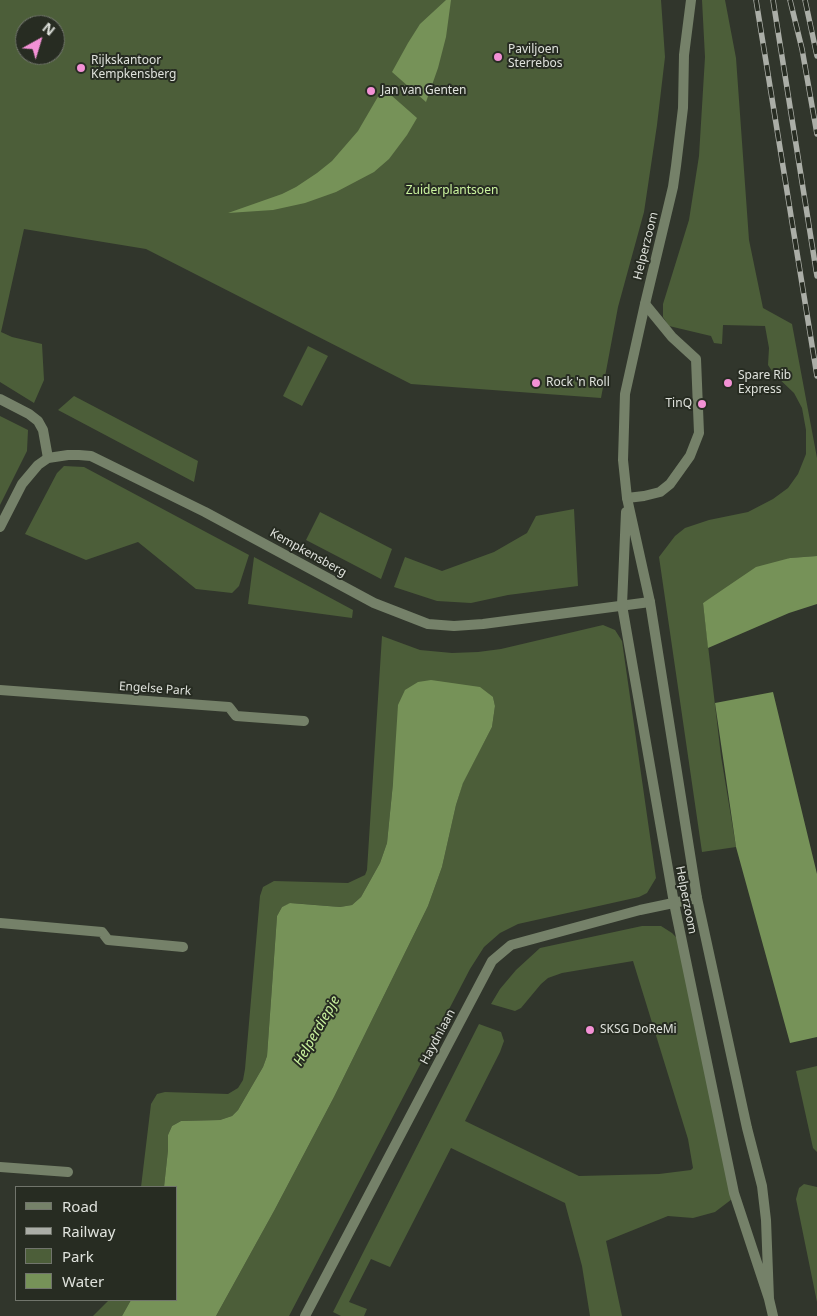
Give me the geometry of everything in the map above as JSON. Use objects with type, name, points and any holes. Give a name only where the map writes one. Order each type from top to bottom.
[{"type":"street","name":"Helperzoom","points":[[691,0],[684,55],[683,108],[674,180],[644,304],[626,394],[623,460],[627,498],[650,602],[697,898],[747,1128],[762,1186],[766,1220],[769,1299]]},
{"type":"street","points":[[627,498],[660,492],[670,484],[690,456],[699,433],[696,359],[672,336],[644,304]]},
{"type":"street","points":[[0,399],[29,414],[38,422],[43,430],[48,458],[38,465],[22,484],[0,527]]},
{"type":"street","name":"Kempkensberg","points":[[48,458],[68,454],[91,456],[205,512],[374,603],[428,624],[454,626],[482,624],[650,602]]},
{"type":"street","name":"Helperzoom","points":[[627,498],[622,605],[674,903],[734,1193],[773,1316]]},
{"type":"street","name":"Engelse Park","points":[[0,690],[229,707],[236,716],[304,721]]},
{"type":"street","name":"Haydnlaan","points":[[305,1316],[492,961],[511,945],[697,898]]},
{"type":"street","points":[[0,923],[102,932],[108,940],[184,947]]},
{"type":"street","points":[[0,1167],[68,1172]]},
{"type":"green space","name":"Zuiderplantsoen","points":[[0,0],[661,0],[665,57],[644,212],[618,307],[601,398],[411,384],[146,249],[24,229],[1,332],[12,337],[42,344],[44,380],[34,403],[0,382]]},
{"type":"green space","points":[[702,0],[725,0],[736,58],[749,240],[763,308],[792,324],[817,458],[817,556],[790,558],[731,586],[703,603],[721,756],[736,847],[702,852],[659,557],[675,536],[685,528],[709,520],[748,512],[773,499],[788,488],[798,474],[806,454],[806,430],[802,408],[794,393],[774,374],[768,365],[769,348],[765,326],[723,325],[722,344],[714,343],[711,336],[669,326],[663,317],[663,304],[689,220],[699,156],[705,57]]},
{"type":"green space","points":[[308,346],[328,356],[302,406],[283,396]]},
{"type":"green space","points":[[74,396],[198,461],[194,482],[58,410]]},
{"type":"green space","points":[[0,416],[28,430],[27,451],[0,505]]},
{"type":"green space","points":[[64,466],[84,467],[249,555],[239,586],[232,593],[196,589],[138,542],[86,560],[25,534],[57,473]]},
{"type":"green space","points":[[574,509],[578,586],[508,595],[471,603],[437,601],[394,587],[405,557],[442,571],[494,552],[527,533],[536,516]]},
{"type":"green space","points":[[320,512],[392,549],[381,579],[306,540]]},
{"type":"green space","points":[[254,557],[353,610],[352,618],[248,604]]},
{"type":"green space","points":[[603,625],[615,630],[622,641],[656,878],[647,893],[639,897],[518,924],[500,933],[484,947],[470,969],[289,1316],[216,1316],[334,1097],[428,906],[442,867],[463,782],[492,727],[495,706],[493,697],[393,783],[387,843],[380,863],[361,897],[352,905],[340,907],[291,903],[282,907],[277,916],[267,1056],[263,1067],[238,1110],[232,1116],[220,1120],[181,1121],[172,1126],[168,1135],[164,1186],[141,1186],[151,1104],[157,1094],[165,1092],[228,1094],[238,1088],[243,1080],[260,896],[263,887],[274,881],[348,883],[365,875],[367,870],[382,636],[420,650],[452,653],[501,649]]},
{"type":"green space","points":[[642,926],[661,926],[681,942],[736,1196],[715,1212],[693,1218],[668,1216],[606,1241],[622,1316],[590,1316],[582,1266],[565,1203],[451,1148],[390,1267],[371,1259],[349,1302],[367,1309],[364,1316],[341,1316],[333,1312],[479,1024],[501,1032],[504,1041],[465,1121],[579,1176],[659,1174],[691,1170],[693,1168],[688,1139],[633,961],[562,973],[548,978],[521,1008],[515,1011],[491,1004],[500,989],[516,970],[540,948]]},
{"type":"green space","points":[[817,1066],[817,1152],[813,1148],[796,1071]]},
{"type":"green space","points":[[804,1184],[817,1187],[817,1302],[796,1199],[799,1188]]},
{"type":"green space","points":[[108,1301],[130,1301],[122,1316],[93,1316]]},
{"type":"water","points":[[446,0],[451,0],[446,37],[426,102],[392,72],[420,24]]},
{"type":"water","points":[[383,88],[417,118],[389,159],[374,172],[336,192],[305,203],[273,210],[228,213],[282,194],[296,187],[332,161],[358,131]]},
{"type":"water","points":[[817,556],[817,604],[789,613],[708,648],[703,603],[756,567],[790,558]]},
{"type":"water","name":"Helperdiepje","points":[[431,680],[480,687],[493,697],[495,706],[492,727],[463,783],[442,867],[428,906],[334,1097],[216,1316],[122,1316],[130,1301],[178,1301],[178,1186],[164,1186],[168,1135],[172,1126],[181,1121],[220,1120],[232,1116],[238,1110],[263,1067],[267,1056],[277,916],[282,907],[290,903],[340,907],[352,905],[361,897],[380,863],[387,843],[398,705],[405,690],[418,682]]},
{"type":"water","points":[[773,692],[817,874],[817,1037],[790,1043],[736,847],[715,703]]},
{"type":"railway","points":[[756,0],[817,376]]},
{"type":"railway","points":[[773,0],[817,276]]},
{"type":"railway","points":[[790,0],[802,49],[817,134]]},
{"type":"railway","points":[[805,0],[817,56]]},
{"type":"place","name":"Paviljoen Sterrebos","points":[[498,57]]},
{"type":"place","name":"Rijkskantoor Kempkensberg","points":[[81,68]]},
{"type":"place","name":"Jan van Genten","points":[[371,91]]},
{"type":"place","name":"Rock 'n Roll","points":[[536,383]]},
{"type":"place","name":"Spare Rib Express","points":[[728,383]]},
{"type":"place","name":"TinQ","points":[[702,404]]},
{"type":"place","name":"SKSG DoReMi","points":[[590,1030]]}]
